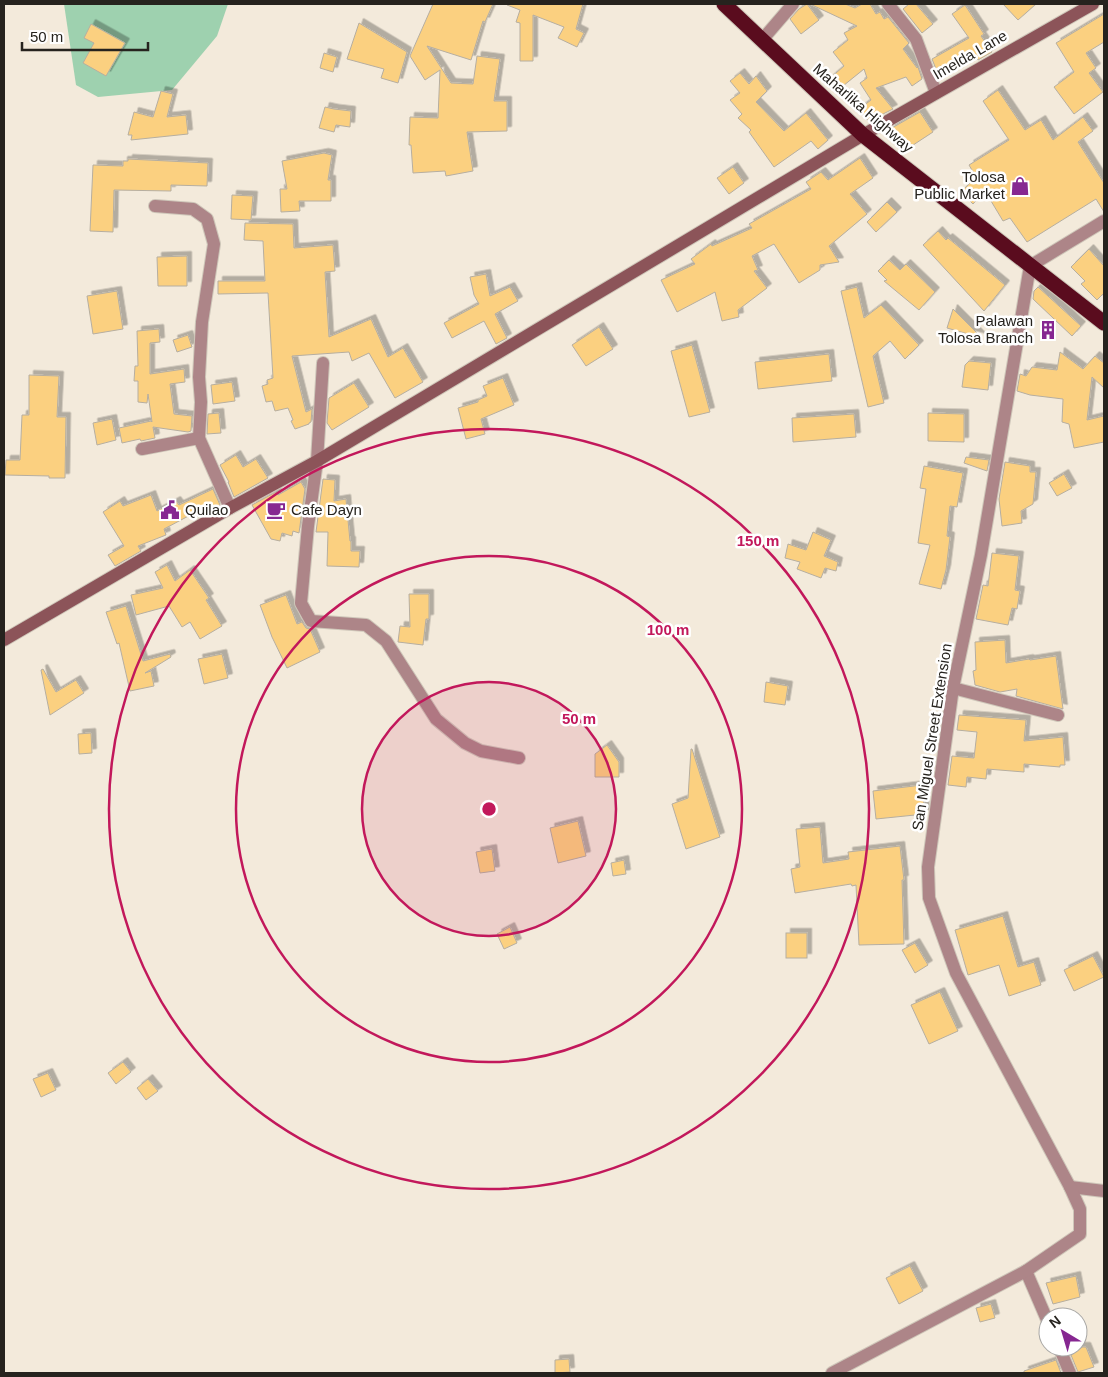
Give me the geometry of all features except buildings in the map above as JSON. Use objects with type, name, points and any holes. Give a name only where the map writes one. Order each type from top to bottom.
[{"type":"highway","name":"Maharlika Highway","points":[[724,4],[863,135],[1104,323]]},
{"type":"street","points":[[762,40],[793,4]]},
{"type":"street","points":[[888,4],[916,39],[936,93]]},
{"type":"street","name":"Imelda Lane","points":[[4,640],[230,508],[317,461],[863,135],[1093,4]]},
{"type":"street","points":[[155,206],[193,209],[207,219],[214,244],[202,322],[199,377],[201,402],[198,438],[230,508]]},
{"type":"street","points":[[1030,266],[1104,221]]},
{"type":"street","name":"San Miguel Street Extension","points":[[1026,1271],[1080,1234],[1080,1210],[1070,1187],[956,973],[929,898],[928,867],[954,688],[981,555],[1030,266]]},
{"type":"street","points":[[323,363],[317,461],[308,526],[301,603],[311,621],[366,625],[386,641],[436,719],[465,743],[481,751],[519,758]]},
{"type":"street","points":[[142,449],[198,438]]},
{"type":"street","points":[[954,688],[1058,715]]},
{"type":"street","points":[[1070,1187],[1104,1191]]},
{"type":"street","points":[[832,1373],[1026,1271],[1042,1307]]},
{"type":"street","points":[[1063,1357],[1070,1373]]},
{"type":"green space","points":[[64,4],[228,4],[217,36],[172,90],[98,97],[76,85]]},
{"type":"place","name":"Tolosa Public Market","points":[[1020,186]]},
{"type":"place","name":"Palawan Tolosa Branch","points":[[1048,330]]},
{"type":"place","name":"Quilao","points":[[170,510]]},
{"type":"place","name":"Cafe Dayn","points":[[276,510]]}]
